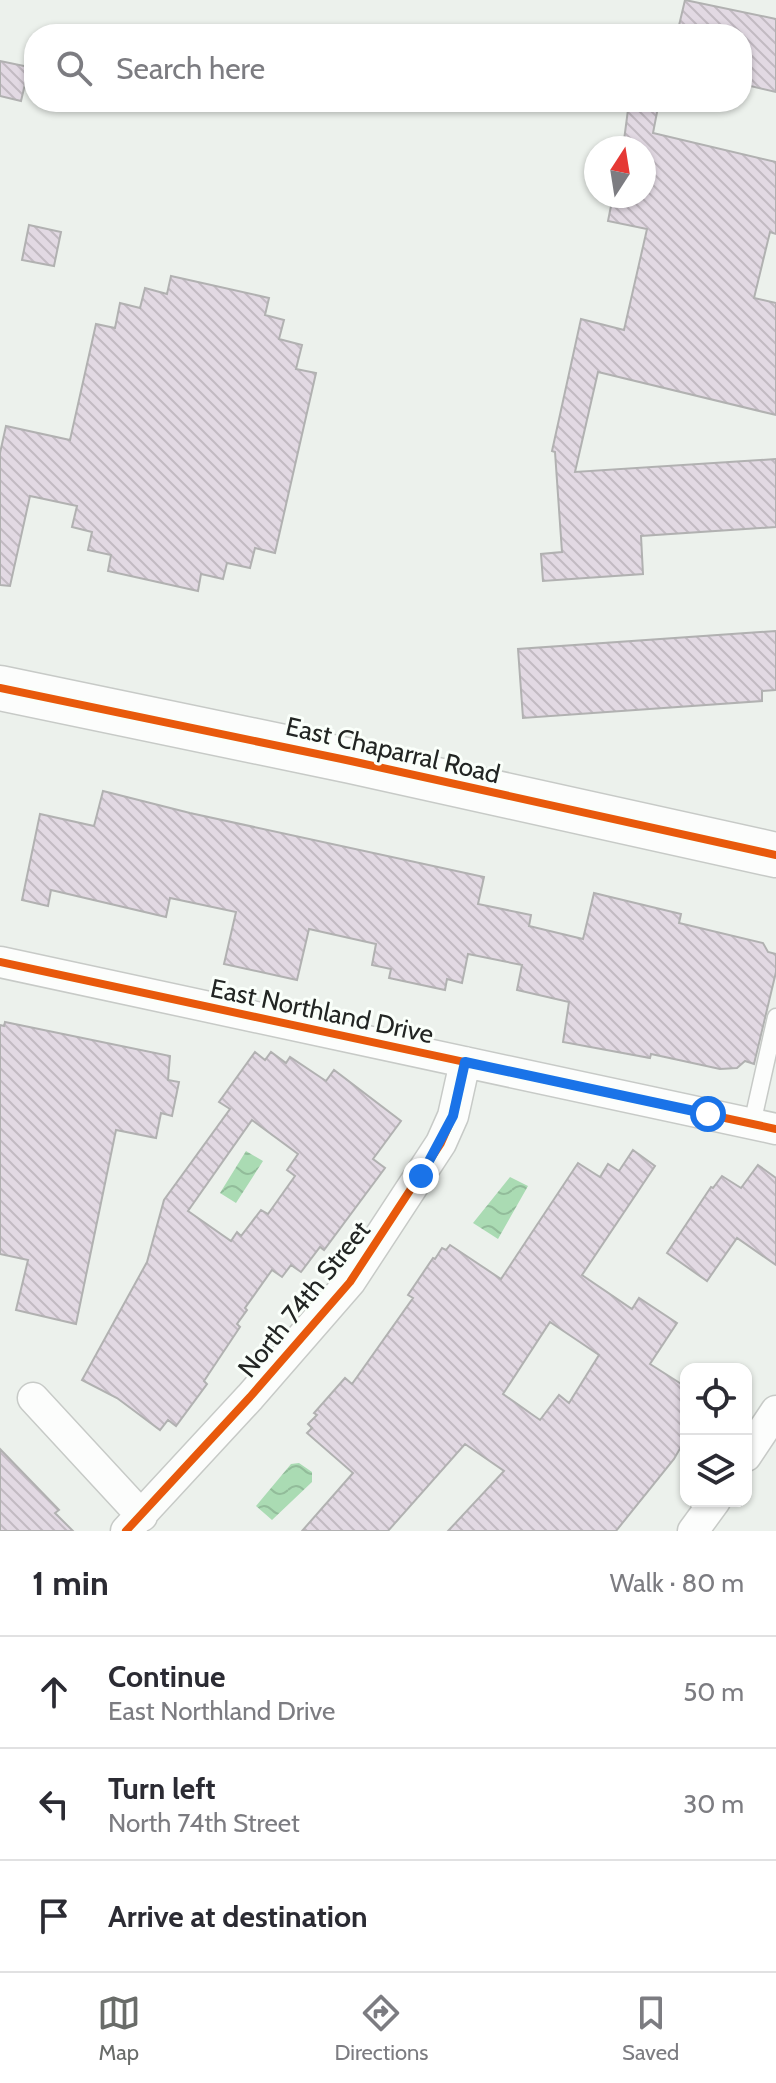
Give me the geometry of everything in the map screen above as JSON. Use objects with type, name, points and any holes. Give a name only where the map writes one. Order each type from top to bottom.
[{"type":"main road","name":"East Chaparral Road","points":[[0,688],[337,757],[776,855]]},
{"type":"street","name":"East Northland Drive","points":[[0,962],[764,1127]]},
{"type":"street","name":"North 74th Street","points":[[134,1524],[350,1282],[441,1143],[453,1116],[465,1062]]},
{"type":"street","points":[[33,1398],[134,1524]]},
{"type":"street","points":[[752,1447],[776,1411]]},
{"type":"street","points":[[693,1531],[711,1507]]},
{"type":"lane","points":[[764,1127],[776,1017]]},
{"type":"water","points":[[246,1151],[263,1161],[236,1203],[220,1193]]},
{"type":"water","points":[[510,1177],[528,1186],[498,1239],[473,1223]]},
{"type":"water","points":[[299,1463],[312,1472],[312,1482],[272,1520],[256,1506],[291,1464]]},
{"type":"building","points":[[685,0],[776,19],[776,92],[752,86],[752,24],[679,24]]},
{"type":"building","points":[[0,61],[24,66],[21,101],[0,96]]},
{"type":"building","points":[[628,112],[657,112],[653,133],[776,162],[776,234],[770,232],[754,298],[776,303],[776,415],[598,372],[575,472],[776,459],[776,527],[641,536],[643,574],[543,581],[541,554],[562,552],[555,452],[552,451],[581,319],[624,330],[647,229],[608,221],[611,208],[656,208],[656,136],[625,136]]},
{"type":"building","points":[[29,225],[61,232],[54,266],[22,260]]},
{"type":"building","points":[[171,276],[269,298],[265,315],[284,320],[279,339],[302,345],[296,369],[316,373],[275,553],[255,548],[250,568],[227,563],[223,579],[201,574],[198,591],[108,571],[111,555],[88,550],[92,532],[72,527],[77,506],[30,496],[10,586],[0,585],[0,453],[6,426],[70,440],[96,324],[115,328],[120,303],[140,308],[145,288],[167,294]]},
{"type":"building","points":[[776,631],[776,690],[762,691],[762,701],[523,718],[518,649]]},
{"type":"building","points":[[103,791],[484,877],[478,904],[531,915],[529,926],[583,939],[594,893],[681,914],[679,923],[763,943],[768,952],[776,954],[776,972],[754,1064],[745,1061],[737,1068],[720,1069],[651,1054],[650,1058],[563,1042],[569,1002],[517,990],[522,965],[468,954],[462,983],[447,979],[445,990],[389,978],[391,969],[372,965],[376,944],[309,929],[297,980],[224,964],[236,912],[170,898],[166,917],[51,890],[48,906],[22,900],[40,814],[94,826]]},
{"type":"building","points":[[5,1022],[170,1056],[168,1080],[179,1082],[172,1116],[161,1113],[156,1138],[116,1130],[76,1324],[16,1310],[28,1260],[0,1254],[0,1025],[4,1026]]},
{"type":"building","points":[[255,1052],[265,1060],[271,1052],[286,1063],[290,1057],[326,1081],[334,1070],[401,1121],[373,1159],[385,1168],[324,1250],[320,1247],[301,1272],[291,1265],[282,1277],[272,1270],[245,1308],[247,1310],[237,1324],[240,1327],[204,1381],[207,1384],[176,1426],[168,1420],[160,1430],[117,1398],[82,1380],[147,1262],[164,1200],[230,1109],[219,1102]],"holes":[[[252,1120],[298,1154],[287,1170],[295,1176],[268,1214],[261,1210],[241,1236],[237,1232],[231,1241],[188,1211]]]},
{"type":"building","points":[[633,1150],[655,1166],[582,1275],[632,1309],[639,1298],[677,1323],[650,1364],[680,1383],[680,1448],[616,1531],[448,1531],[504,1471],[465,1444],[388,1531],[302,1531],[353,1473],[307,1433],[312,1428],[308,1424],[345,1378],[352,1384],[413,1298],[408,1295],[433,1258],[442,1248],[446,1250],[450,1245],[501,1279],[578,1163],[600,1177],[608,1164],[619,1171]],"holes":[[[550,1322],[599,1355],[569,1403],[559,1395],[540,1420],[503,1394]]]},
{"type":"building","points":[[758,1165],[776,1178],[776,1265],[737,1238],[707,1281],[667,1253],[711,1187],[722,1176],[741,1188]]},
{"type":"building","points":[[0,1449],[59,1510],[55,1513],[73,1531],[0,1531]]},
{"type":"cycle path","points":[[0,688],[351,761],[776,855]]},
{"type":"cycle path","points":[[0,962],[776,1129]]},
{"type":"cycle path","points":[[126,1531],[250,1397],[350,1282],[441,1143],[453,1116],[465,1062]]},
{"type":"route","points":[[421,1176],[453,1116],[465,1062],[708,1114]]}]
